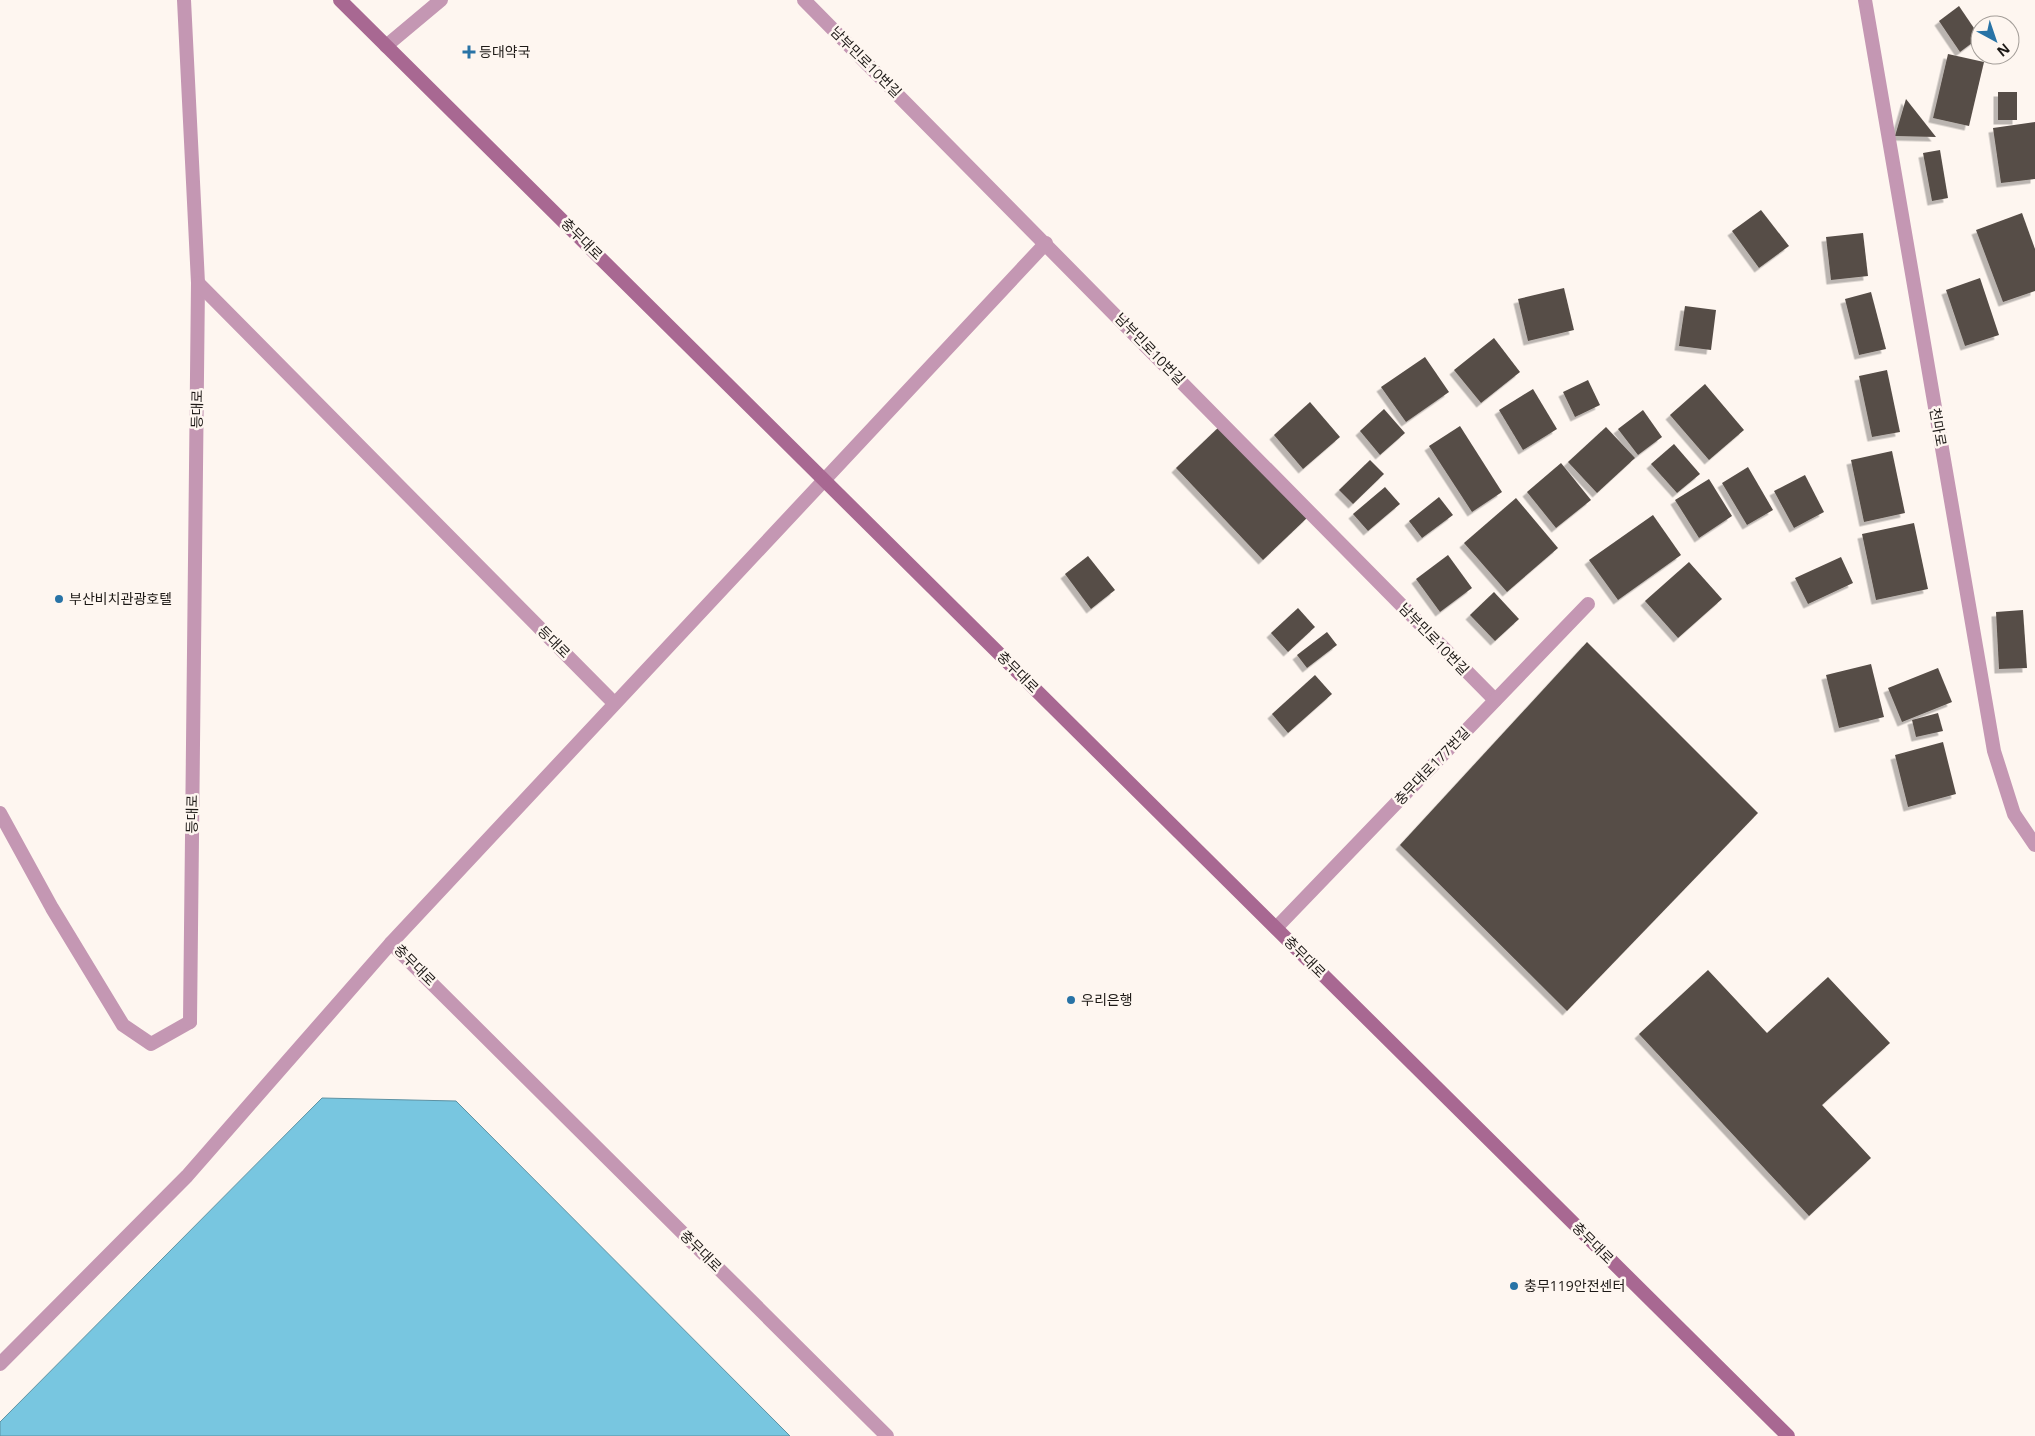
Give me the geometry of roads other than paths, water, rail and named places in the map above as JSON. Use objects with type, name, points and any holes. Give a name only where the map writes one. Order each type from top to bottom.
[{"type":"main road","name":"충무대로","points":[[340,0],[1788,1436]]},
{"type":"street","name":"등대로","points":[[0,813],[52,908],[123,1025],[151,1044],[190,1022],[198,283],[184,0]]},
{"type":"street","points":[[386,46],[441,0]]},
{"type":"street","name":"남부민로10번길","points":[[804,0],[1046,243],[1495,700]]},
{"type":"street","name":"천마로","points":[[1865,0],[1994,751],[2014,814],[2035,845]]},
{"type":"street","name":"충무대로","points":[[887,1436],[392,943],[824,478],[1046,243]]},
{"type":"street","name":"등대로","points":[[198,283],[614,703]]},
{"type":"street","name":"충무대로177번길","points":[[1276,928],[1588,604]]},
{"type":"street","points":[[0,1364],[187,1176],[392,943]]},
{"type":"water","points":[[322,1098],[456,1101],[790,1436],[0,1436],[0,1422]]},
{"type":"place","name":"등대약국","points":[[469,52]]},
{"type":"place","name":"부산비치관광호텔","points":[[59,599]]},
{"type":"place","name":"우리은행","points":[[1071,1000]]},
{"type":"place","name":"충무119안전센터","points":[[1514,1286]]}]
